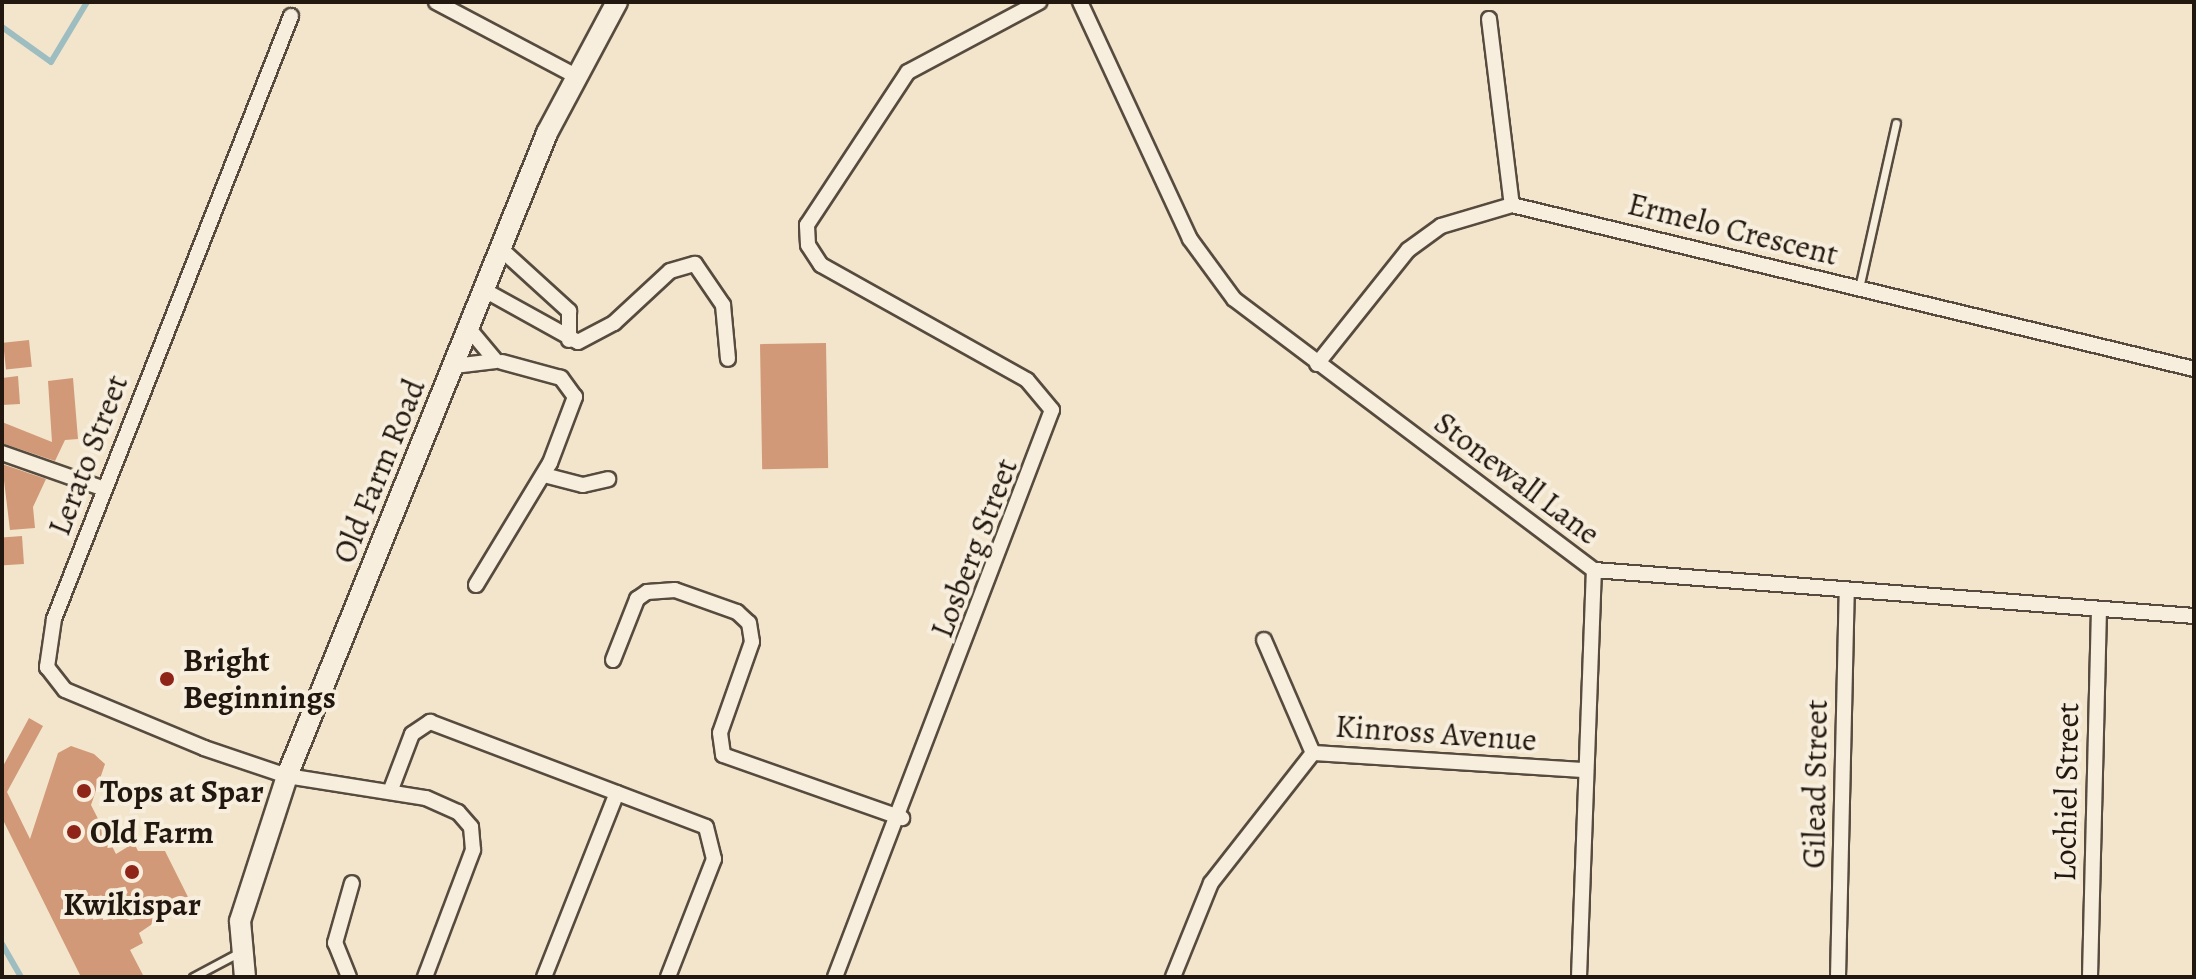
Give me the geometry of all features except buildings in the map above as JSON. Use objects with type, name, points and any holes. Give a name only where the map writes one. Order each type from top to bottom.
[{"type":"street","points":[[436,2],[574,75]]},
{"type":"street","name":"Old Farm Road","points":[[245,977],[240,952],[247,894],[287,776],[574,75],[617,2]]},
{"type":"street","name":"Losberg Street","points":[[835,977],[902,818],[1052,410],[1039,388],[834,273],[811,253],[809,218],[908,72],[1039,2]]},
{"type":"street","name":"Stonewall Lane","points":[[1080,2],[1210,272],[1317,364],[1594,570],[2194,616]]},
{"type":"street","name":"Lerato Street","points":[[291,16],[47,640],[53,679],[84,699],[287,776],[390,792],[447,806],[472,834],[425,977]]},
{"type":"street","points":[[1489,19],[1512,205]]},
{"type":"street","name":"Ermelo Crescent","points":[[1317,364],[1408,250],[1441,226],[1512,205],[2194,369]]},
{"type":"street","points":[[502,250],[569,311],[569,340]]},
{"type":"street","points":[[486,291],[569,340],[606,329],[670,271],[695,264],[723,305],[728,359]]},
{"type":"street","points":[[470,330],[499,362]]},
{"type":"street","points":[[454,366],[499,362],[561,378],[574,390],[573,411],[544,475],[476,585]]},
{"type":"street","points":[[2,453],[104,489]]},
{"type":"street","points":[[544,475],[583,485],[608,479]]},
{"type":"street","points":[[1579,977],[1583,770],[1594,570]]},
{"type":"street","points":[[613,660],[637,599],[647,592],[675,590],[737,612],[749,623],[752,642],[720,733],[723,755],[902,818]]},
{"type":"street","name":"Gilead Street","points":[[1838,977],[1847,591]]},
{"type":"street","name":"Lochiel Street","points":[[2090,977],[2099,609]]},
{"type":"street","points":[[1264,640],[1313,753]]},
{"type":"street","points":[[390,792],[412,734],[430,722],[698,822],[714,840],[714,859],[668,977]]},
{"type":"street","name":"Kinross Avenue","points":[[1173,977],[1211,883],[1313,753],[1583,770]]},
{"type":"street","points":[[544,977],[617,793]]},
{"type":"street","points":[[349,977],[335,943],[352,883]]},
{"type":"lane","points":[[1859,288],[1896,123]]},
{"type":"lane","points":[[193,977],[240,952]]},
{"type":"waterway","points":[[2,27],[51,62],[87,2]]},
{"type":"waterway","points":[[2,944],[21,977]]},
{"type":"place","name":"Bright Beginnings","points":[[167,679]]},
{"type":"place","name":"Tops at Spar","points":[[84,791]]},
{"type":"place","name":"Old Farm","points":[[74,832]]},
{"type":"place","name":"Kwikispar","points":[[132,872]]}]
